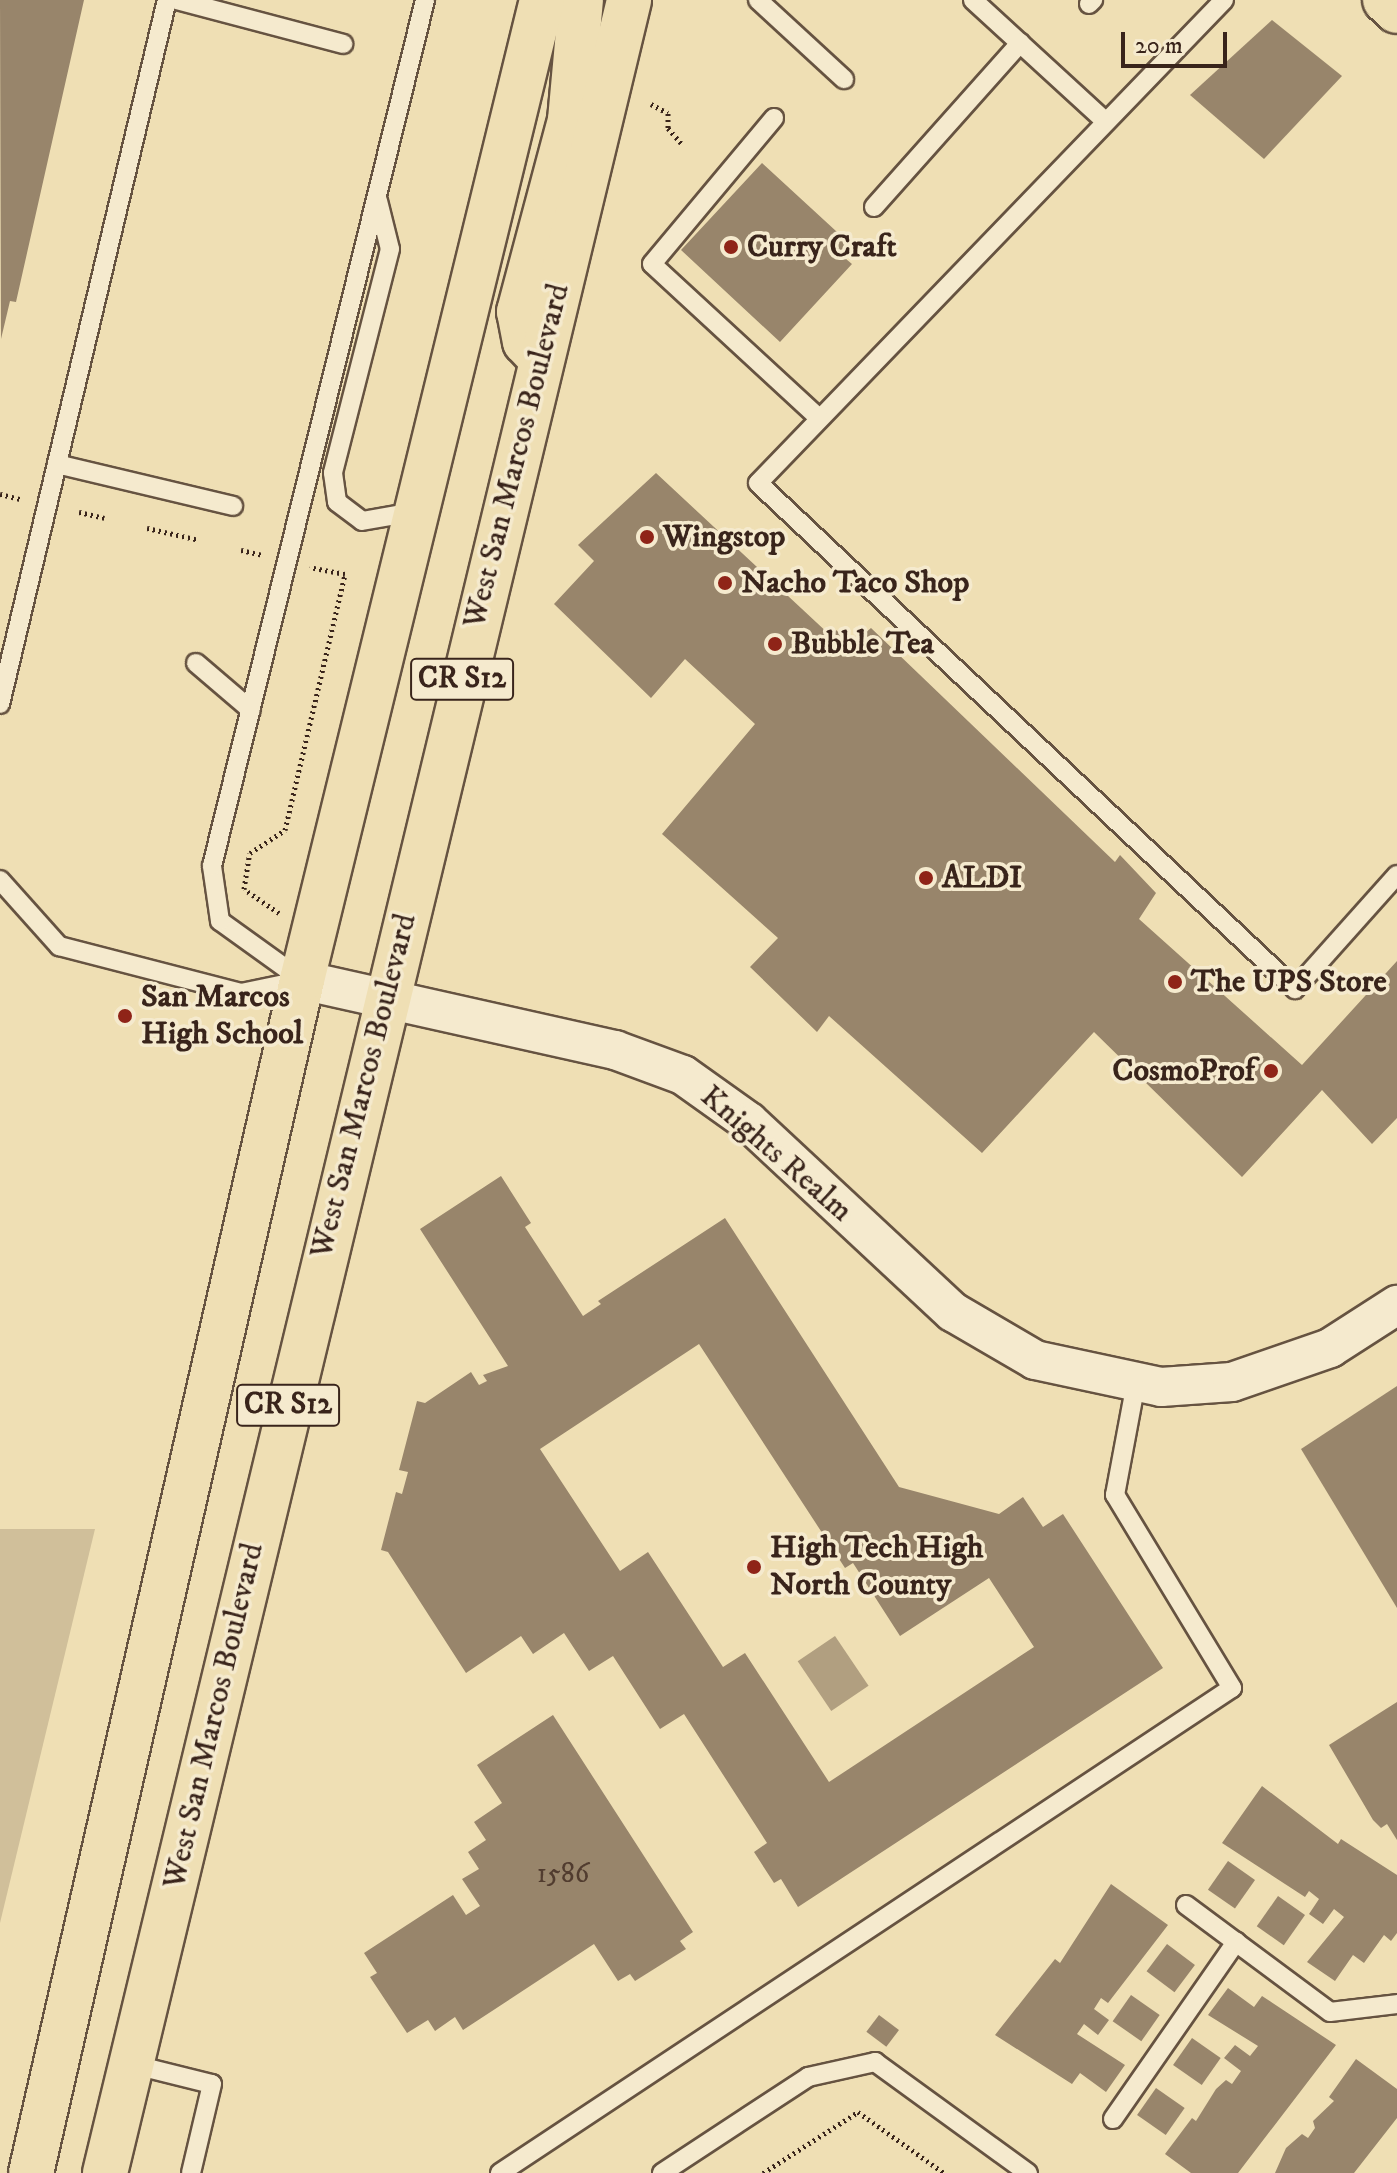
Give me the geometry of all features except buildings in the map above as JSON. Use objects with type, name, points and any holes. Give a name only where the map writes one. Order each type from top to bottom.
[{"type":"main road","name":"CR S12","points":[[31,2173],[302,980],[542,0]]},
{"type":"main road","points":[[541,359],[525,342],[519,312],[570,120],[581,0]]},
{"type":"main road","name":"West San Marcos Boulevard","points":[[105,2173],[384,1000],[629,0]]},
{"type":"main road","points":[[1385,0],[1397,11]]},
{"type":"street","name":"Knights Realm","points":[[302,980],[615,1050],[683,1075],[749,1122],[953,1312],[1035,1360],[1161,1387],[1232,1382],[1330,1348],[1397,1305]]},
{"type":"lane","points":[[0,704],[167,0]]},
{"type":"lane","points":[[177,0],[343,44]]},
{"type":"lane","points":[[302,980],[220,921],[212,866],[425,0]]},
{"type":"lane","points":[[758,0],[844,79]]},
{"type":"lane","points":[[973,0],[1106,122]]},
{"type":"lane","points":[[1224,0],[758,483],[1295,989],[1397,875]]},
{"type":"lane","points":[[874,207],[1020,43]]},
{"type":"lane","points":[[774,118],[652,264],[819,418]]},
{"type":"lane","points":[[377,195],[390,249],[333,473],[337,502],[362,521],[417,511]]},
{"type":"lane","points":[[57,464],[233,506]]},
{"type":"lane","points":[[196,663],[251,710]]},
{"type":"lane","points":[[0,880],[59,946],[241,993],[302,980]]},
{"type":"lane","points":[[500,2173],[1232,1688],[1115,1495],[1128,1382]]},
{"type":"lane","points":[[1186,1905],[1330,2012],[1397,2004]]},
{"type":"lane","points":[[1113,2119],[1236,1942]]},
{"type":"lane","points":[[662,2173],[808,2077],[875,2062],[1028,2173]]},
{"type":"lane","points":[[131,2064],[212,2084],[191,2173]]},
{"type":"path","points":[[651,104],[668,113],[668,128],[681,143]]},
{"type":"path","points":[[0,494],[20,499]]},
{"type":"path","points":[[79,512],[104,518]]},
{"type":"path","points":[[147,528],[199,540]]},
{"type":"path","points":[[241,550],[270,557]]},
{"type":"path","points":[[290,919],[244,889],[250,853],[285,830],[345,574],[309,566]]},
{"type":"path","points":[[767,2172],[858,2112],[944,2173]]},
{"type":"shaded area","points":[[0,1529],[95,1529],[0,1923]]},
{"type":"shaded area","points":[[835,1636],[869,1686],[831,1711],[798,1661]]},
{"type":"place","name":"Curry Craft","points":[[731,247]]},
{"type":"place","name":"Wingstop","points":[[647,537]]},
{"type":"place","name":"Nacho Taco Shop","points":[[725,583]]},
{"type":"place","name":"Bubble Tea","points":[[775,644]]},
{"type":"place","name":"ALDI","points":[[926,878]]},
{"type":"place","name":"The UPS Store","points":[[1175,982]]},
{"type":"place","name":"San Marcos High School","points":[[125,1016]]},
{"type":"place","name":"CosmoProf","points":[[1271,1071]]},
{"type":"place","name":"High Tech High North County","points":[[754,1567]]}]
